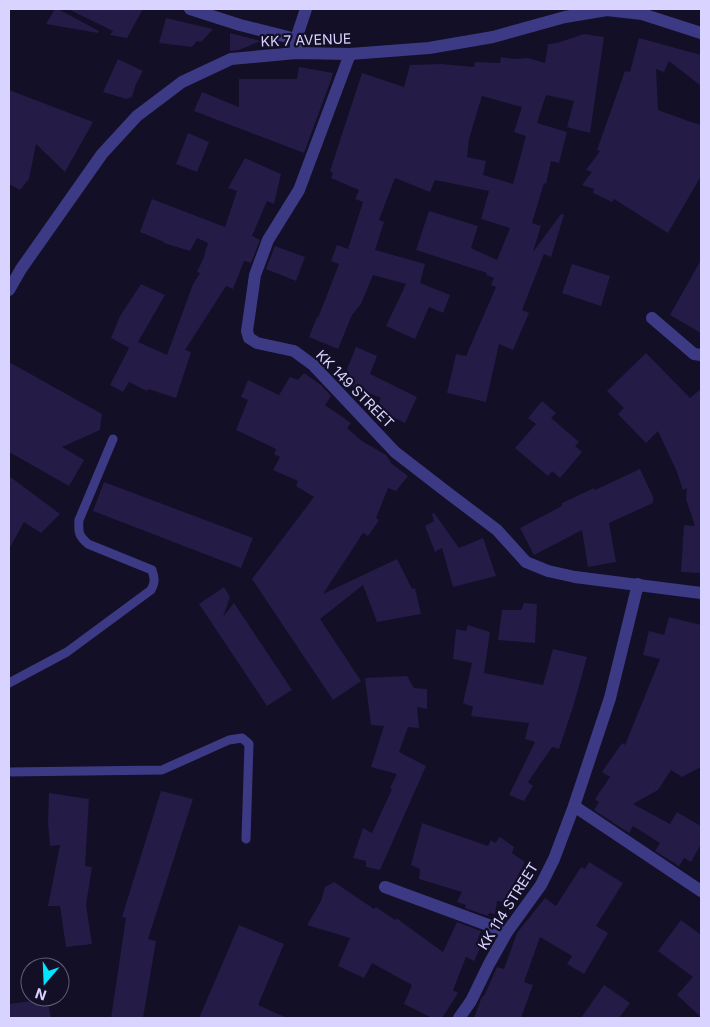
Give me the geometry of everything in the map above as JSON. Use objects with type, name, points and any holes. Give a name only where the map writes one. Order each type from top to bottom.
[{"type":"street","points":[[190,9],[296,40]]},
{"type":"street","points":[[296,53],[296,40],[306,9]]},
{"type":"street","name":"KK 7 AVENUE","points":[[9,290],[102,154],[137,116],[182,82],[231,59],[296,53],[350,54],[429,48],[493,37],[565,17],[607,10],[642,14],[701,33]]},
{"type":"street","name":"KK 149 STREET","points":[[350,54],[299,190],[268,240],[255,275],[247,330],[249,338],[257,343],[294,351],[313,365],[396,452],[497,530],[526,562],[548,571],[575,577],[701,593]]},
{"type":"street","points":[[652,318],[694,354],[701,356]]},
{"type":"street","name":"KK 114 STREET","points":[[459,1018],[471,1001],[507,932],[541,885],[554,860],[610,698],[638,584]]},
{"type":"street","points":[[574,806],[701,891]]},
{"type":"street","points":[[385,887],[507,932]]},
{"type":"lane","points":[[9,683],[67,652],[151,590],[155,584],[152,570],[88,544],[78,531],[79,520],[113,439]]},
{"type":"lane","points":[[9,772],[162,770],[229,740],[242,738],[250,744],[246,839]]},
{"type":"building","points":[[55,9],[99,31],[98,33],[46,24]]},
{"type":"building","points":[[68,9],[143,9],[127,38],[110,35],[113,31]]},
{"type":"building","points":[[166,18],[213,29],[201,42],[197,41],[192,47],[159,43]]},
{"type":"building","points":[[230,33],[261,41],[239,50],[230,51]]},
{"type":"building","points":[[584,34],[604,37],[590,133],[567,127],[574,101],[546,95],[537,123],[567,132],[559,163],[551,161],[546,184],[544,183],[532,223],[541,226],[533,252],[561,214],[564,215],[551,257],[544,254],[522,310],[529,313],[513,350],[499,344],[486,402],[447,393],[456,354],[466,356],[496,287],[491,285],[494,278],[486,275],[487,273],[416,250],[429,211],[478,226],[471,248],[497,260],[510,228],[481,219],[489,191],[435,180],[430,192],[395,178],[379,220],[384,222],[375,250],[425,264],[420,283],[450,295],[443,313],[429,307],[415,339],[386,326],[406,284],[373,275],[361,304],[352,315],[338,349],[309,337],[339,264],[331,261],[337,245],[348,249],[363,202],[355,199],[359,190],[331,178],[333,173],[330,171],[362,73],[404,87],[410,65],[441,64],[474,67],[475,62],[500,63],[501,57],[514,59],[528,58],[545,63],[548,44]],"holes":[[[482,96],[522,107],[514,132],[526,136],[513,184],[483,175],[486,161],[467,157],[469,139]]]},
{"type":"building","points":[[639,38],[701,55],[701,86],[669,61],[664,72],[656,69],[658,110],[701,125],[701,176],[668,233],[614,199],[612,202],[593,193],[594,189],[582,185],[592,172],[586,170],[600,151],[597,150],[625,71],[630,72]]},
{"type":"building","points":[[118,59],[143,71],[132,97],[126,99],[103,92]]},
{"type":"building","points":[[299,67],[333,73],[304,153],[194,111],[202,92],[239,107],[239,79],[297,79]]},
{"type":"building","points":[[9,90],[93,122],[65,172],[36,144],[29,179],[20,190],[9,184]]},
{"type":"building","points":[[188,133],[209,142],[197,172],[176,164]]},
{"type":"building","points":[[245,158],[281,174],[274,204],[267,201],[252,236],[260,240],[251,263],[244,261],[233,289],[226,286],[185,350],[191,352],[176,398],[148,389],[147,391],[129,382],[123,392],[110,385],[129,348],[111,338],[120,316],[141,284],[165,295],[138,342],[167,355],[193,284],[200,273],[197,272],[208,243],[197,238],[190,251],[164,243],[140,232],[152,199],[225,227],[237,191],[228,188]]},
{"type":"building","points":[[275,246],[305,257],[296,281],[266,269]]},
{"type":"building","points":[[701,260],[701,333],[670,315]]},
{"type":"building","points":[[572,264],[610,276],[601,306],[562,293]]},
{"type":"building","points":[[356,347],[377,356],[370,374],[417,397],[405,423],[376,409],[381,398],[342,382]]},
{"type":"building","points":[[646,353],[690,398],[701,389],[701,573],[681,572],[684,525],[695,526],[686,499],[687,488],[683,490],[658,431],[646,443],[618,414],[624,408],[607,391]]},
{"type":"building","points":[[9,362],[102,414],[100,430],[62,447],[84,460],[69,486],[9,452]]},
{"type":"building","points":[[304,373],[321,385],[331,396],[325,405],[351,423],[347,428],[362,441],[386,455],[392,464],[408,476],[396,491],[388,488],[376,518],[379,520],[368,536],[363,533],[323,594],[397,559],[412,589],[415,588],[421,614],[377,622],[363,585],[320,619],[361,681],[333,700],[252,579],[314,497],[296,486],[298,481],[273,470],[280,457],[274,454],[276,449],[236,430],[248,400],[241,397],[248,380],[279,395],[290,377],[298,380]]},
{"type":"building","points":[[542,401],[556,413],[551,418],[579,442],[575,446],[582,452],[560,478],[552,471],[548,476],[515,448],[536,424],[528,418]]},
{"type":"building","points":[[640,469],[653,497],[653,503],[609,523],[616,562],[588,567],[582,530],[534,555],[520,528],[562,506],[562,503]]},
{"type":"building","points":[[9,476],[60,514],[41,533],[24,522],[9,549]]},
{"type":"building","points":[[104,482],[253,538],[241,568],[93,511]]},
{"type":"building","points":[[434,513],[459,548],[483,538],[496,576],[453,587],[442,548],[435,552],[425,526],[434,521],[432,514]]},
{"type":"building","points":[[224,587],[230,597],[223,617],[234,603],[292,690],[267,706],[199,604]]},
{"type":"building","points":[[524,603],[537,604],[535,643],[498,640],[502,610],[521,610]]},
{"type":"building","points":[[669,617],[701,625],[701,767],[682,777],[671,770],[658,790],[633,804],[670,824],[677,812],[701,826],[701,844],[691,862],[684,858],[679,866],[655,851],[660,843],[633,826],[629,833],[594,810],[599,802],[595,799],[610,777],[602,772],[622,743],[625,745],[660,659],[643,655],[649,631],[664,635]]},
{"type":"building","points":[[468,625],[490,632],[484,673],[543,685],[553,649],[587,657],[559,749],[552,747],[528,782],[533,786],[524,801],[509,795],[535,742],[525,739],[529,723],[471,716],[473,707],[463,703],[472,663],[453,659],[456,629],[466,631]]},
{"type":"building","points":[[407,676],[414,688],[427,689],[427,709],[417,707],[419,728],[408,727],[399,752],[426,766],[380,870],[366,867],[366,861],[353,858],[363,828],[372,833],[397,774],[371,767],[384,726],[371,725],[365,678]]},
{"type":"building","points":[[161,791],[193,799],[148,939],[156,941],[143,1018],[111,1018],[126,918],[122,917]]},
{"type":"building","points":[[49,793],[89,799],[85,866],[92,867],[86,905],[92,944],[66,947],[60,906],[48,906],[60,845],[50,846],[48,823]]},
{"type":"building","points":[[422,823],[488,846],[491,840],[495,843],[500,837],[514,847],[512,853],[525,862],[504,902],[497,901],[495,914],[489,913],[488,916],[465,908],[466,905],[457,902],[462,892],[419,879],[420,869],[411,865]]},
{"type":"building","points":[[589,862],[623,883],[596,926],[608,933],[584,974],[567,964],[572,956],[540,937],[524,982],[533,985],[521,1018],[474,1018],[497,967],[504,969],[517,933],[545,898],[556,906],[581,867],[585,869]]},
{"type":"building","points":[[334,882],[374,909],[376,907],[395,920],[396,918],[443,952],[457,922],[481,931],[477,941],[482,944],[474,961],[466,957],[453,990],[458,993],[442,1018],[432,1018],[404,1004],[412,985],[372,963],[364,978],[338,966],[350,938],[307,925],[321,901],[325,887]]},
{"type":"building","points":[[681,920],[701,935],[701,1017],[677,995],[693,977],[658,951]]},
{"type":"building","points":[[239,925],[284,944],[258,1005],[287,1018],[199,1018]]},
{"type":"building","points":[[604,985],[630,1003],[619,1018],[581,1018]]},
{"type":"building","points":[[20,1003],[20,1007],[49,1007],[51,1018],[9,1018],[9,1004]]}]
